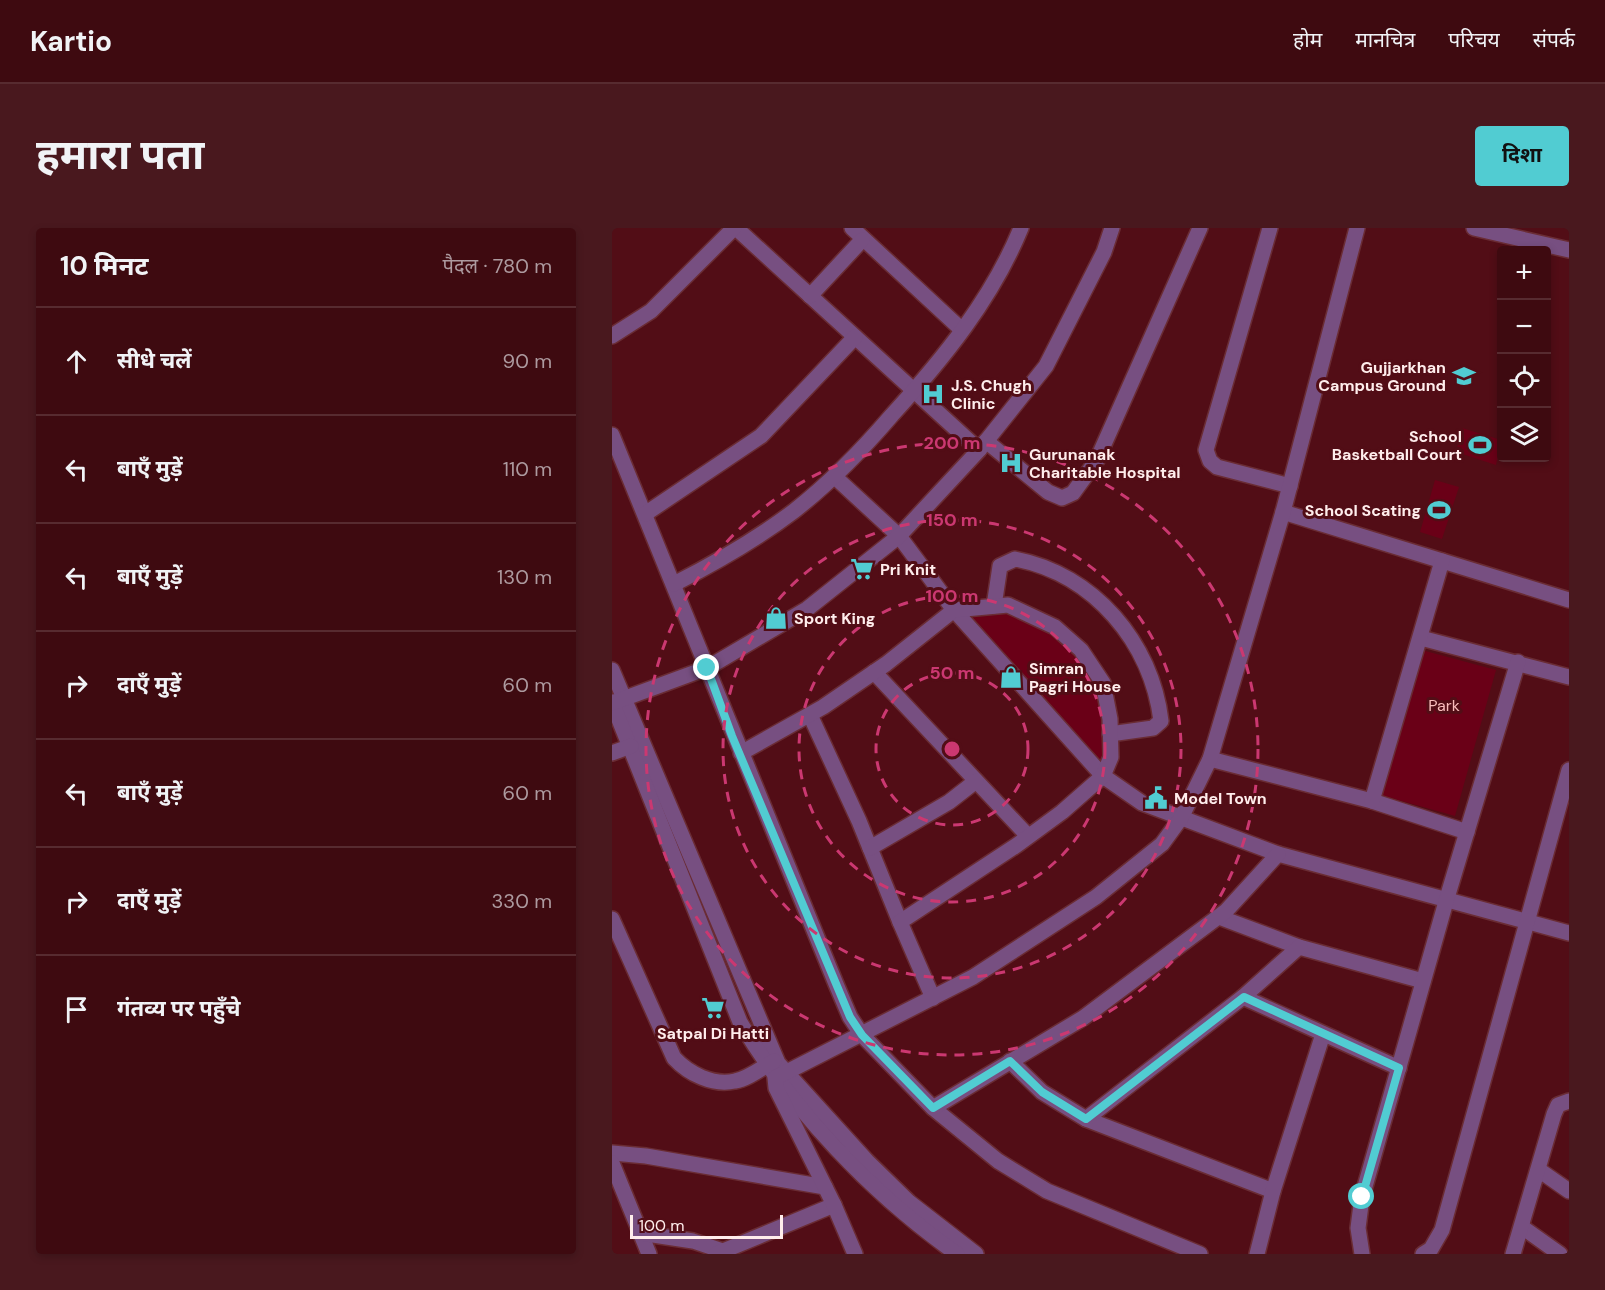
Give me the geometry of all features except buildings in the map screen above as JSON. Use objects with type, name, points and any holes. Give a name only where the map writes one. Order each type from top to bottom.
[{"type":"street","points":[[612,336],[651,311],[735,228],[914,391],[982,446],[1048,492],[1062,498],[1073,493],[1097,460],[1200,228]]},
{"type":"street","points":[[674,584],[722,559],[793,512],[835,477],[937,366],[996,281],[1021,228]]},
{"type":"street","points":[[616,701],[707,668],[807,609],[899,536],[982,446],[1046,366],[1104,252],[1112,228]]},
{"type":"street","points":[[1270,228],[1206,450],[1210,461],[1216,467],[1290,486]]},
{"type":"street","points":[[612,919],[674,1058],[685,1069],[700,1077],[736,1082],[862,1035],[973,977],[1096,897],[1162,844],[1181,818],[1210,759],[1283,512],[1357,228]]},
{"type":"street","points":[[1474,228],[1530,234],[1569,250]]},
{"type":"street","points":[[810,296],[857,234],[962,330]]},
{"type":"street","points":[[645,514],[761,436],[855,337]]},
{"type":"street","points":[[612,435],[840,995],[850,1017],[862,1035],[933,1108],[998,1161],[1047,1191],[1200,1254]]},
{"type":"street","points":[[835,477],[899,536],[954,610],[1103,776],[1142,803],[1278,854],[1447,898],[1569,933]]},
{"type":"street","points":[[1283,512],[1569,600]]},
{"type":"street","points":[[994,606],[1000,566],[1015,559],[1068,579],[1110,610],[1129,634],[1150,672],[1161,721],[1153,728],[1110,734]]},
{"type":"street","points":[[1372,801],[1442,561]]},
{"type":"street","points":[[741,753],[810,715],[874,672],[954,610],[1008,605],[1055,627],[1082,650],[1103,683],[1111,757],[1103,776],[1028,836],[900,922]]},
{"type":"street","points":[[1421,638],[1569,677]]},
{"type":"street","points":[[1362,1254],[1358,1228],[1362,1197],[1447,898],[1518,662]]},
{"type":"street","points":[[612,670],[616,701],[631,746],[740,1022],[860,1172],[902,1213],[957,1254]]},
{"type":"street","points":[[874,672],[1028,836]]},
{"type":"street","points":[[616,701],[776,1069],[909,1202],[976,1254]]},
{"type":"street","points":[[810,715],[870,848],[933,998]]},
{"type":"street","points":[[612,753],[631,746]]},
{"type":"street","points":[[1210,759],[1372,801],[1467,832]]},
{"type":"street","points":[[1423,1254],[1431,1249],[1442,1230],[1569,770]]},
{"type":"street","points":[[870,848],[919,820],[976,782]]},
{"type":"street","points":[[933,1108],[1083,1018],[1219,917],[1278,854]]},
{"type":"street","points":[[1219,917],[1299,947],[1423,981]]},
{"type":"street","points":[[1086,1119],[1244,997],[1299,947]]},
{"type":"street","points":[[1244,997],[1399,1068]]},
{"type":"street","points":[[1257,1254],[1273,1191],[1323,1034]]},
{"type":"street","points":[[1010,1061],[1042,1092],[1086,1119],[1273,1191]]},
{"type":"street","points":[[776,1069],[776,1088],[834,1205],[855,1254]]},
{"type":"street","points":[[1513,1254],[1558,1105],[1569,1101]]},
{"type":"street","points":[[612,1153],[646,1156],[825,1187]]},
{"type":"street","points":[[612,1163],[649,1254]]},
{"type":"street","points":[[1539,1170],[1569,1191]]},
{"type":"street","points":[[640,1233],[693,1241],[720,1252],[834,1205]]},
{"type":"street","points":[[1522,1227],[1560,1254]]},
{"type":"green space","name":"School Basketball Court","points":[[1462,428],[1497,439],[1496,465],[1456,452]]},
{"type":"green space","name":"School Scating","points":[[1435,480],[1459,487],[1442,539],[1420,532]]},
{"type":"green space","points":[[1007,608],[1053,628],[1101,683],[1108,757],[1102,772],[960,613]]},
{"type":"green space","name":"Park","points":[[1418,649],[1496,670],[1455,816],[1380,795]]},
{"type":"place","name":"Gujjarkhan Campus Ground","points":[[1464,376]]},
{"type":"place","name":"J.S. Chugh Clinic","points":[[933,394]]},
{"type":"place","name":"School Basketball Court","points":[[1480,445]]},
{"type":"place","name":"Gurunanak Charitable Hospital","points":[[1011,463]]},
{"type":"place","name":"School Scating","points":[[1439,510]]},
{"type":"place","name":"Pri Knit","points":[[862,569]]},
{"type":"place","name":"Sport King","points":[[776,618]]},
{"type":"place","name":"Simran Pagri House","points":[[1011,677]]},
{"type":"place","name":"Model Town","points":[[1156,798]]},
{"type":"place","name":"Satpal Di Hatti","points":[[713,1008]]},
{"type":"route","points":[[707,668],[732,736],[850,1017],[862,1035],[933,1108],[1010,1061],[1052,1100],[1086,1119],[1244,997],[1399,1068],[1362,1197]]}]
